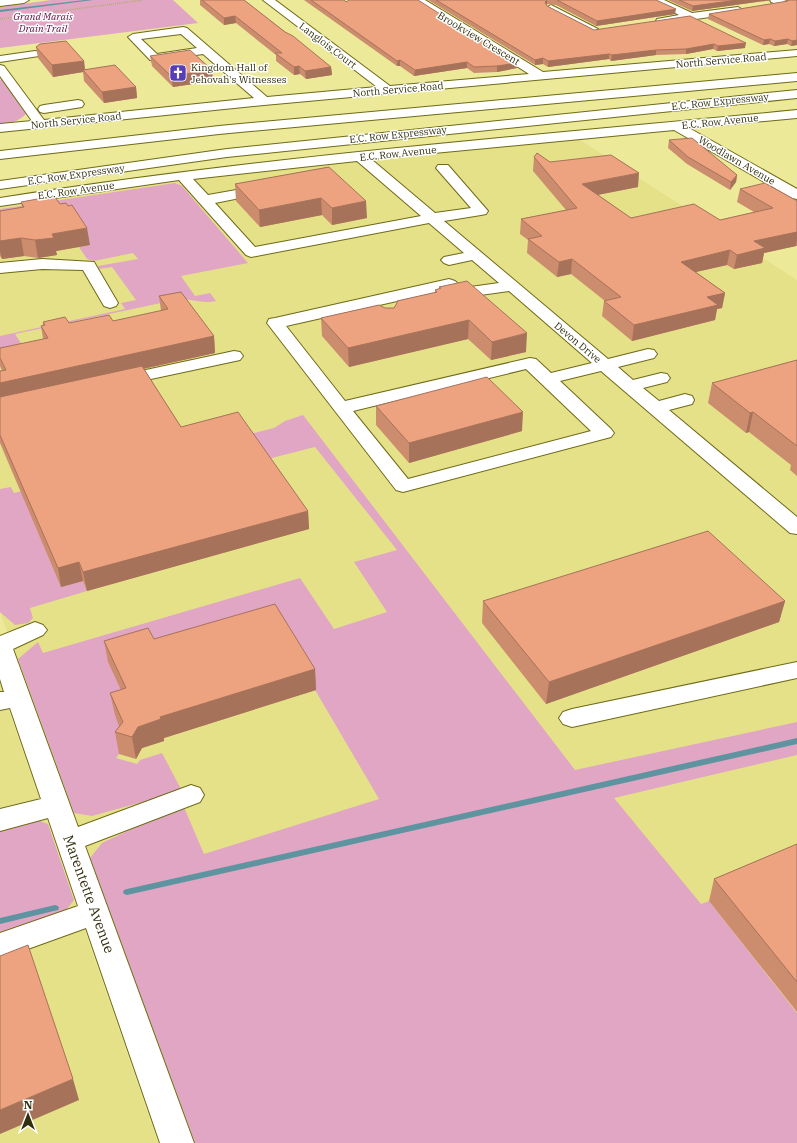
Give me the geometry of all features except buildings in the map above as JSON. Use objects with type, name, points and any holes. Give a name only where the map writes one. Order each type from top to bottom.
[{"type":"main road","points":[[0,3],[24,0]]},
{"type":"main road","name":"Langlois Court","points":[[268,0],[388,90]]},
{"type":"main road","name":"Brookview Crescent","points":[[418,0],[541,76]]},
{"type":"main road","points":[[656,0],[711,26]]},
{"type":"main road","points":[[775,3],[797,9]]},
{"type":"main road","points":[[551,8],[597,31]]},
{"type":"main road","points":[[653,22],[750,8]]},
{"type":"main road","points":[[206,50],[154,58],[133,37],[183,30],[206,50],[264,101]]},
{"type":"main road","points":[[752,46],[772,55]]},
{"type":"main road","name":"North Service Road","points":[[0,128],[264,101],[797,53]]},
{"type":"main road","points":[[0,58],[34,54]]},
{"type":"main road","points":[[0,68],[40,123]]},
{"type":"main road","name":"E.C. Row Expressway","points":[[2,155],[219,130],[797,77]]},
{"type":"main road","name":"E.C. Row Expressway","points":[[0,185],[235,152],[797,94]]},
{"type":"main road","points":[[31,111],[78,104]]},
{"type":"main road","name":"E.C. Row Avenue","points":[[0,202],[183,176],[359,156],[797,114]]},
{"type":"main road","name":"Woodlawn Avenue","points":[[676,126],[797,195]]},
{"type":"main road","name":"Devon Drive","points":[[359,156],[432,218],[472,247],[512,286],[655,408],[748,477],[797,528]]},
{"type":"main road","points":[[183,176],[251,252],[432,218],[480,211],[443,168]]},
{"type":"main road","points":[[205,200],[279,187]]},
{"type":"main road","points":[[449,260],[472,247]]},
{"type":"main road","points":[[0,268],[42,264],[88,265],[110,302]]},
{"type":"main road","points":[[341,408],[530,363],[604,433],[403,486],[341,408],[275,323],[449,284],[459,293],[512,286]]},
{"type":"main road","points":[[366,303],[382,317]]},
{"type":"main road","points":[[539,309],[556,303]]},
{"type":"main road","points":[[547,378],[648,354]]},
{"type":"main road","points":[[102,385],[234,356]]},
{"type":"main road","points":[[630,386],[661,378]]},
{"type":"main road","points":[[655,408],[685,400]]},
{"type":"main road","points":[[0,645],[35,630]]},
{"type":"main road","name":"Marentette Avenue","points":[[0,645],[9,699],[57,805],[177,1143]]},
{"type":"main road","points":[[572,718],[797,670]]},
{"type":"main road","points":[[70,841],[191,795]]},
{"type":"main road","points":[[0,820],[57,805]]},
{"type":"main road","points":[[0,946],[95,912]]},
{"type":"path","points":[[0,19],[143,0]]},
{"type":"shaded area","points":[[577,138],[797,280],[797,1143],[195,1143],[0,612],[0,204],[145,182]]},
{"type":"shaded area","points":[[0,685],[38,795],[158,1143],[0,1143]]},
{"type":"green space","name":"Grand Marais Drain Trail","points":[[51,0],[173,0],[198,23],[0,48],[0,7]]},
{"type":"green space","points":[[2,79],[26,114],[11,123],[0,125],[0,80]]},
{"type":"green space","points":[[175,183],[182,186],[248,263],[181,276],[195,296],[210,293],[216,301],[206,302],[180,299],[15,334],[31,359],[0,365],[0,336],[125,309],[121,303],[136,300],[112,267],[99,269],[98,266],[138,259],[133,253],[94,261],[87,259],[79,247],[90,245],[0,229],[0,209]]},
{"type":"green space","points":[[303,415],[575,770],[797,722],[797,755],[614,798],[701,904],[709,901],[797,1013],[797,1143],[195,1143],[90,858],[102,843],[183,805],[204,854],[379,799],[277,625],[130,710],[127,743],[116,758],[137,764],[140,760],[162,753],[182,791],[92,816],[74,813],[18,659],[38,642],[43,653],[300,578],[334,629],[387,612],[354,562],[397,550],[315,447],[33,519],[61,586],[83,581],[87,591],[30,608],[33,618],[28,623],[15,625],[0,612],[0,489],[11,487],[14,493],[274,428],[285,421]]},
{"type":"green space","points":[[34,819],[48,824],[74,900],[66,910],[0,937],[0,829]]},
{"type":"waterway","points":[[0,11],[92,0]]},
{"type":"waterway","points":[[127,892],[797,741]]},
{"type":"waterway","points":[[0,921],[55,908]]},
{"type":"place","name":"Kingdom Hall of Jehovah's Witnesses","points":[[178,73]]}]
